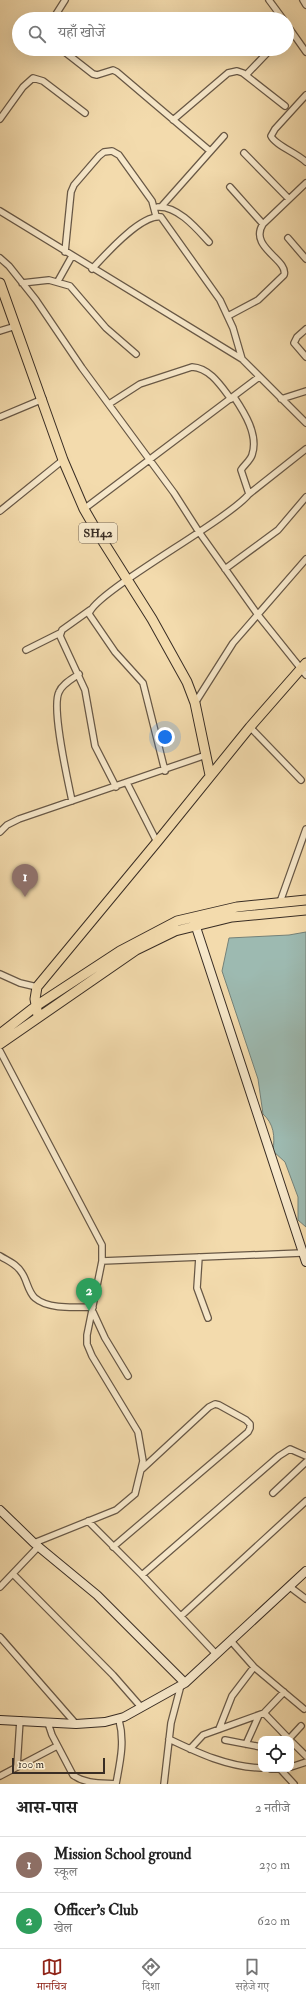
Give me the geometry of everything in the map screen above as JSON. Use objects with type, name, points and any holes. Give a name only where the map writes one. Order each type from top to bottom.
[{"type":"main road","name":"SH42","points":[[0,283],[43,399],[63,460],[84,508],[172,652],[187,682],[195,703],[210,775]]},
{"type":"main road","points":[[38,1016],[35,993],[37,986],[158,842],[210,775],[250,727],[304,669]]},
{"type":"main road","points":[[0,1044],[38,1016],[136,950],[194,921],[237,908],[306,900]]},
{"type":"main road","points":[[0,1034],[36,1006],[137,941],[177,921],[194,921],[306,910]]},
{"type":"street","points":[[57,12],[65,0]]},
{"type":"street","points":[[269,0],[278,12]]},
{"type":"street","points":[[303,0],[306,5]]},
{"type":"street","points":[[294,35],[306,52]]},
{"type":"street","points":[[70,56],[93,74],[97,75],[113,70],[117,72],[210,151]]},
{"type":"street","points":[[246,75],[264,56]]},
{"type":"street","points":[[173,120],[228,73],[239,71],[285,106]]},
{"type":"street","points":[[0,120],[23,87],[33,78],[43,81],[85,112]]},
{"type":"street","points":[[306,95],[270,136],[274,141],[299,155],[306,162]]},
{"type":"street","points":[[161,207],[224,136]]},
{"type":"street","points":[[66,252],[72,188],[82,174],[104,152],[112,151],[119,155],[146,191],[154,207],[156,216]]},
{"type":"street","points":[[244,153],[289,199]]},
{"type":"street","points":[[228,316],[258,300],[285,272],[261,240],[260,230],[263,224],[306,183]]},
{"type":"street","points":[[230,187],[263,224]]},
{"type":"street","points":[[154,207],[167,208],[179,215],[209,242]]},
{"type":"street","points":[[0,211],[92,269],[242,359],[306,423]]},
{"type":"street","points":[[92,269],[127,233],[156,216],[161,217],[217,293],[228,316],[242,359]]},
{"type":"street","points":[[288,238],[306,259]]},
{"type":"street","points":[[58,281],[72,256]]},
{"type":"street","points":[[0,258],[9,266],[22,283],[174,493],[199,532],[258,615],[304,669]]},
{"type":"street","points":[[22,283],[58,281],[74,288],[106,328],[136,354]]},
{"type":"street","points":[[0,331],[4,328],[16,326]]},
{"type":"street","points":[[306,329],[296,338],[294,343],[306,357]]},
{"type":"street","points":[[109,404],[140,384],[192,367],[209,374],[233,398],[245,413],[251,432],[252,455],[242,470],[249,494]]},
{"type":"street","points":[[84,508],[233,398],[259,377]]},
{"type":"street","points":[[281,399],[306,391]]},
{"type":"street","points":[[0,417],[43,399]]},
{"type":"street","points":[[26,650],[60,633],[127,580],[199,532],[306,449]]},
{"type":"street","points":[[0,511],[63,460]]},
{"type":"street","points":[[225,569],[278,530],[306,497]]},
{"type":"street","points":[[195,703],[228,650],[306,559]]},
{"type":"street","points":[[90,610],[89,614],[115,652],[143,683],[164,771]]},
{"type":"street","points":[[60,633],[62,641],[79,674],[85,690],[95,746],[116,787]]},
{"type":"street","points":[[72,801],[62,753],[57,699],[63,686],[79,674]]},
{"type":"street","points":[[250,727],[301,780]]},
{"type":"street","points":[[0,832],[12,822],[164,771],[206,755]]},
{"type":"street","points":[[127,783],[158,842]]},
{"type":"street","points":[[280,902],[303,842],[306,829]]},
{"type":"street","points":[[194,921],[306,1262]]},
{"type":"street","points":[[0,974],[20,984],[37,986]]},
{"type":"street","points":[[0,1051],[102,1245],[102,1261],[87,1344],[92,1356],[138,1432],[143,1461],[135,1494],[116,1510],[37,1544],[13,1574],[0,1587]]},
{"type":"street","points":[[102,1261],[302,1253]]},
{"type":"street","points":[[0,1256],[18,1268],[25,1277],[31,1294],[41,1302],[60,1306],[93,1309]]},
{"type":"street","points":[[199,1258],[197,1288],[208,1318]]},
{"type":"street","points":[[93,1309],[99,1328],[128,1376]]},
{"type":"street","points":[[114,1546],[248,1432],[250,1424],[246,1420],[215,1404],[140,1470]]},
{"type":"street","points":[[142,1575],[278,1456],[290,1449],[306,1456]]},
{"type":"street","points":[[273,1493],[306,1462]]},
{"type":"street","points":[[181,1616],[306,1501]]},
{"type":"street","points":[[0,1510],[37,1544],[98,1595],[183,1684]]},
{"type":"street","points":[[88,1521],[142,1575],[216,1654]]},
{"type":"street","points":[[0,1720],[76,1724],[119,1720],[183,1684],[306,1571]]},
{"type":"street","points":[[13,1574],[113,1675],[141,1707]]},
{"type":"street","points":[[290,1587],[306,1599]]},
{"type":"street","points":[[0,1637],[76,1724]]},
{"type":"street","points":[[230,1641],[254,1667],[304,1709]]},
{"type":"street","points":[[219,1729],[232,1696],[254,1667]]},
{"type":"street","points":[[164,1784],[171,1723],[183,1684]]},
{"type":"street","points":[[190,1749],[203,1735],[261,1714],[276,1702],[284,1692]]},
{"type":"street","points":[[261,1714],[286,1736]]},
{"type":"street","points":[[246,1744],[261,1714]]},
{"type":"street","points":[[16,1767],[20,1720]]},
{"type":"street","points":[[48,1723],[68,1770],[77,1778],[96,1783],[116,1784],[122,1750],[122,1731],[119,1720]]},
{"type":"street","points":[[292,1736],[301,1726]]},
{"type":"street","points":[[169,1739],[190,1749],[235,1765],[258,1768]]},
{"type":"street","points":[[225,1740],[258,1746]]},
{"type":"street","points":[[294,1744],[306,1756]]},
{"type":"street","points":[[0,1776],[57,1746]]},
{"type":"street","points":[[294,1766],[306,1762]]},
{"type":"street","points":[[284,1772],[294,1784]]},
{"type":"water","points":[[306,932],[306,1227],[298,1220],[298,1197],[285,1162],[273,1151],[274,1140],[272,1126],[263,1114],[258,1079],[222,971],[229,938],[289,935]]},
{"type":"place","name":"Mission School ground","points":[[25,897]]},
{"type":"place","name":"Officer's Club","points":[[89,1311]]}]
